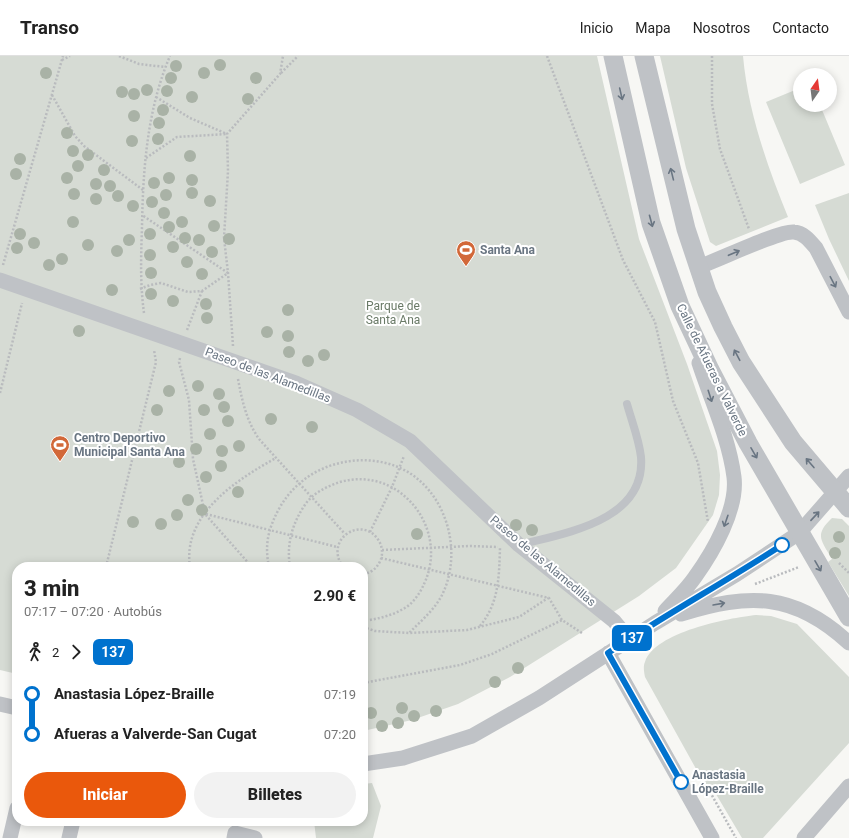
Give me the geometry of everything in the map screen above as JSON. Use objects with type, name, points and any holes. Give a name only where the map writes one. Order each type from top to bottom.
[{"type":"street","name":"Calle de Afueras a Valverde","points":[[613,56],[651,223],[680,306],[724,396],[799,533],[849,617]]},
{"type":"street","points":[[644,56],[679,200],[698,267],[723,328],[741,362],[793,442],[849,508]]},
{"type":"street","points":[[698,267],[779,234],[795,232],[806,237],[816,248],[849,312]]},
{"type":"street","name":"Paseo de las Alamedillas","points":[[1,274],[26,289],[183,343],[235,367],[296,383],[344,404],[410,440],[519,545],[614,621],[629,639]]},
{"type":"street","points":[[655,622],[695,578],[724,528],[731,505],[734,478],[728,449],[680,306]]},
{"type":"street","points":[[368,763],[402,758],[472,736],[539,698],[655,622],[737,574],[799,533],[849,476]]},
{"type":"street","points":[[655,622],[708,606],[730,602],[768,601],[781,603],[817,618],[849,643]]},
{"type":"street","points":[[608,653],[712,838]]},
{"type":"street","points":[[1,704],[12,707]]},
{"type":"street","points":[[804,838],[849,786]]},
{"type":"street","points":[[10,838],[13,826]]},
{"type":"street","points":[[69,838],[72,826]]},
{"type":"street","points":[[234,838],[235,833],[255,838]]},
{"type":"lane","points":[[519,545],[596,523],[618,509],[633,494],[640,475],[641,458],[627,404]]},
{"type":"path","points":[[1,274],[63,56]]},
{"type":"path","points":[[62,60],[70,56]]},
{"type":"path","points":[[119,56],[139,64],[165,67]]},
{"type":"path","points":[[107,562],[156,362],[151,332],[147,326],[140,289],[143,190],[153,107],[165,67],[170,56]]},
{"type":"path","points":[[280,74],[283,56]]},
{"type":"path","points":[[298,56],[227,134],[228,171],[224,238],[235,367],[244,410],[258,439],[345,534]]},
{"type":"path","points":[[547,56],[623,260],[655,322],[673,401],[698,463],[709,524]]},
{"type":"path","points":[[712,56],[712,104],[720,149],[750,232]]},
{"type":"path","points":[[51,94],[75,136],[84,146],[143,190]]},
{"type":"path","points":[[156,97],[190,118],[227,134]]},
{"type":"path","points":[[146,158],[176,137],[227,134]]},
{"type":"path","points":[[142,215],[228,273]]},
{"type":"path","points":[[140,289],[161,283],[188,292],[202,291],[228,273]]},
{"type":"path","points":[[0,393],[17,320],[26,289]]},
{"type":"path","points":[[202,291],[183,343],[179,362],[189,400],[193,458],[205,514],[248,562]]},
{"type":"path","points":[[370,532],[392,486],[410,440]]},
{"type":"path","points":[[190,562],[191,535],[205,514],[219,498],[236,484],[276,458]]},
{"type":"path","points":[[268,562],[266,552],[271,523],[284,501],[298,483],[325,467],[350,460],[369,460],[387,463],[399,468],[419,480],[437,503],[448,526],[452,548],[449,575],[441,596],[429,612],[409,633]]},
{"type":"path","points":[[289,562],[290,536],[299,512],[311,497],[329,485],[350,479],[371,480],[392,486],[406,497],[419,512],[429,529],[432,549],[430,570],[421,591],[404,609],[383,617],[368,620]]},
{"type":"path","points":[[205,514],[337,547]]},
{"type":"path","points":[[339,562],[337,547],[345,534],[357,529],[370,532],[380,542],[382,550],[381,558],[374,570],[368,572]]},
{"type":"path","points":[[382,550],[500,548],[519,545]]},
{"type":"path","points":[[479,627],[487,617],[499,587],[500,548]]},
{"type":"path","points":[[381,558],[549,598],[562,620],[582,634]]},
{"type":"path","points":[[748,587],[800,567]]},
{"type":"path","points":[[368,629],[376,631],[409,633],[467,630],[519,617],[549,598]]},
{"type":"path","points":[[368,682],[460,665],[492,654],[562,620]]},
{"type":"path","points":[[710,792],[736,838]]},
{"type":"green space","name":"Parque de Santa Ana","points":[[0,56],[597,56],[639,239],[687,364],[717,451],[720,475],[719,495],[713,515],[676,568],[639,596],[510,677],[458,704],[412,720],[368,730],[368,562],[12,562],[12,673],[0,670]]},
{"type":"green space","points":[[660,56],[743,56],[749,97],[754,118],[766,158],[788,217],[716,246],[710,242],[686,168]]},
{"type":"green space","points":[[793,91],[793,112],[823,112],[845,165],[800,184],[766,102]]},
{"type":"green space","points":[[849,193],[849,281],[815,205]]},
{"type":"green space","points":[[832,518],[842,519],[849,526],[849,596],[828,562],[832,559],[821,538],[823,529]]},
{"type":"green space","points":[[756,615],[771,616],[797,624],[849,677],[849,743],[763,838],[742,838],[710,784],[705,785],[645,677],[644,667],[651,651],[663,642],[677,635],[711,623]]},
{"type":"green space","points":[[368,783],[372,783],[381,806],[373,838],[316,838],[315,826],[368,826]]},
{"type":"bus line","name":"137","points":[[681,782],[608,653],[655,622],[737,574],[782,545]]},
{"type":"place","name":"Santa Ana","points":[[466,267]]},
{"type":"place","name":"Centro Deportivo Municipal Santa Ana","points":[[60,462]]},
{"type":"place","name":"Anastasia López-Braille","points":[[681,782]]}]
